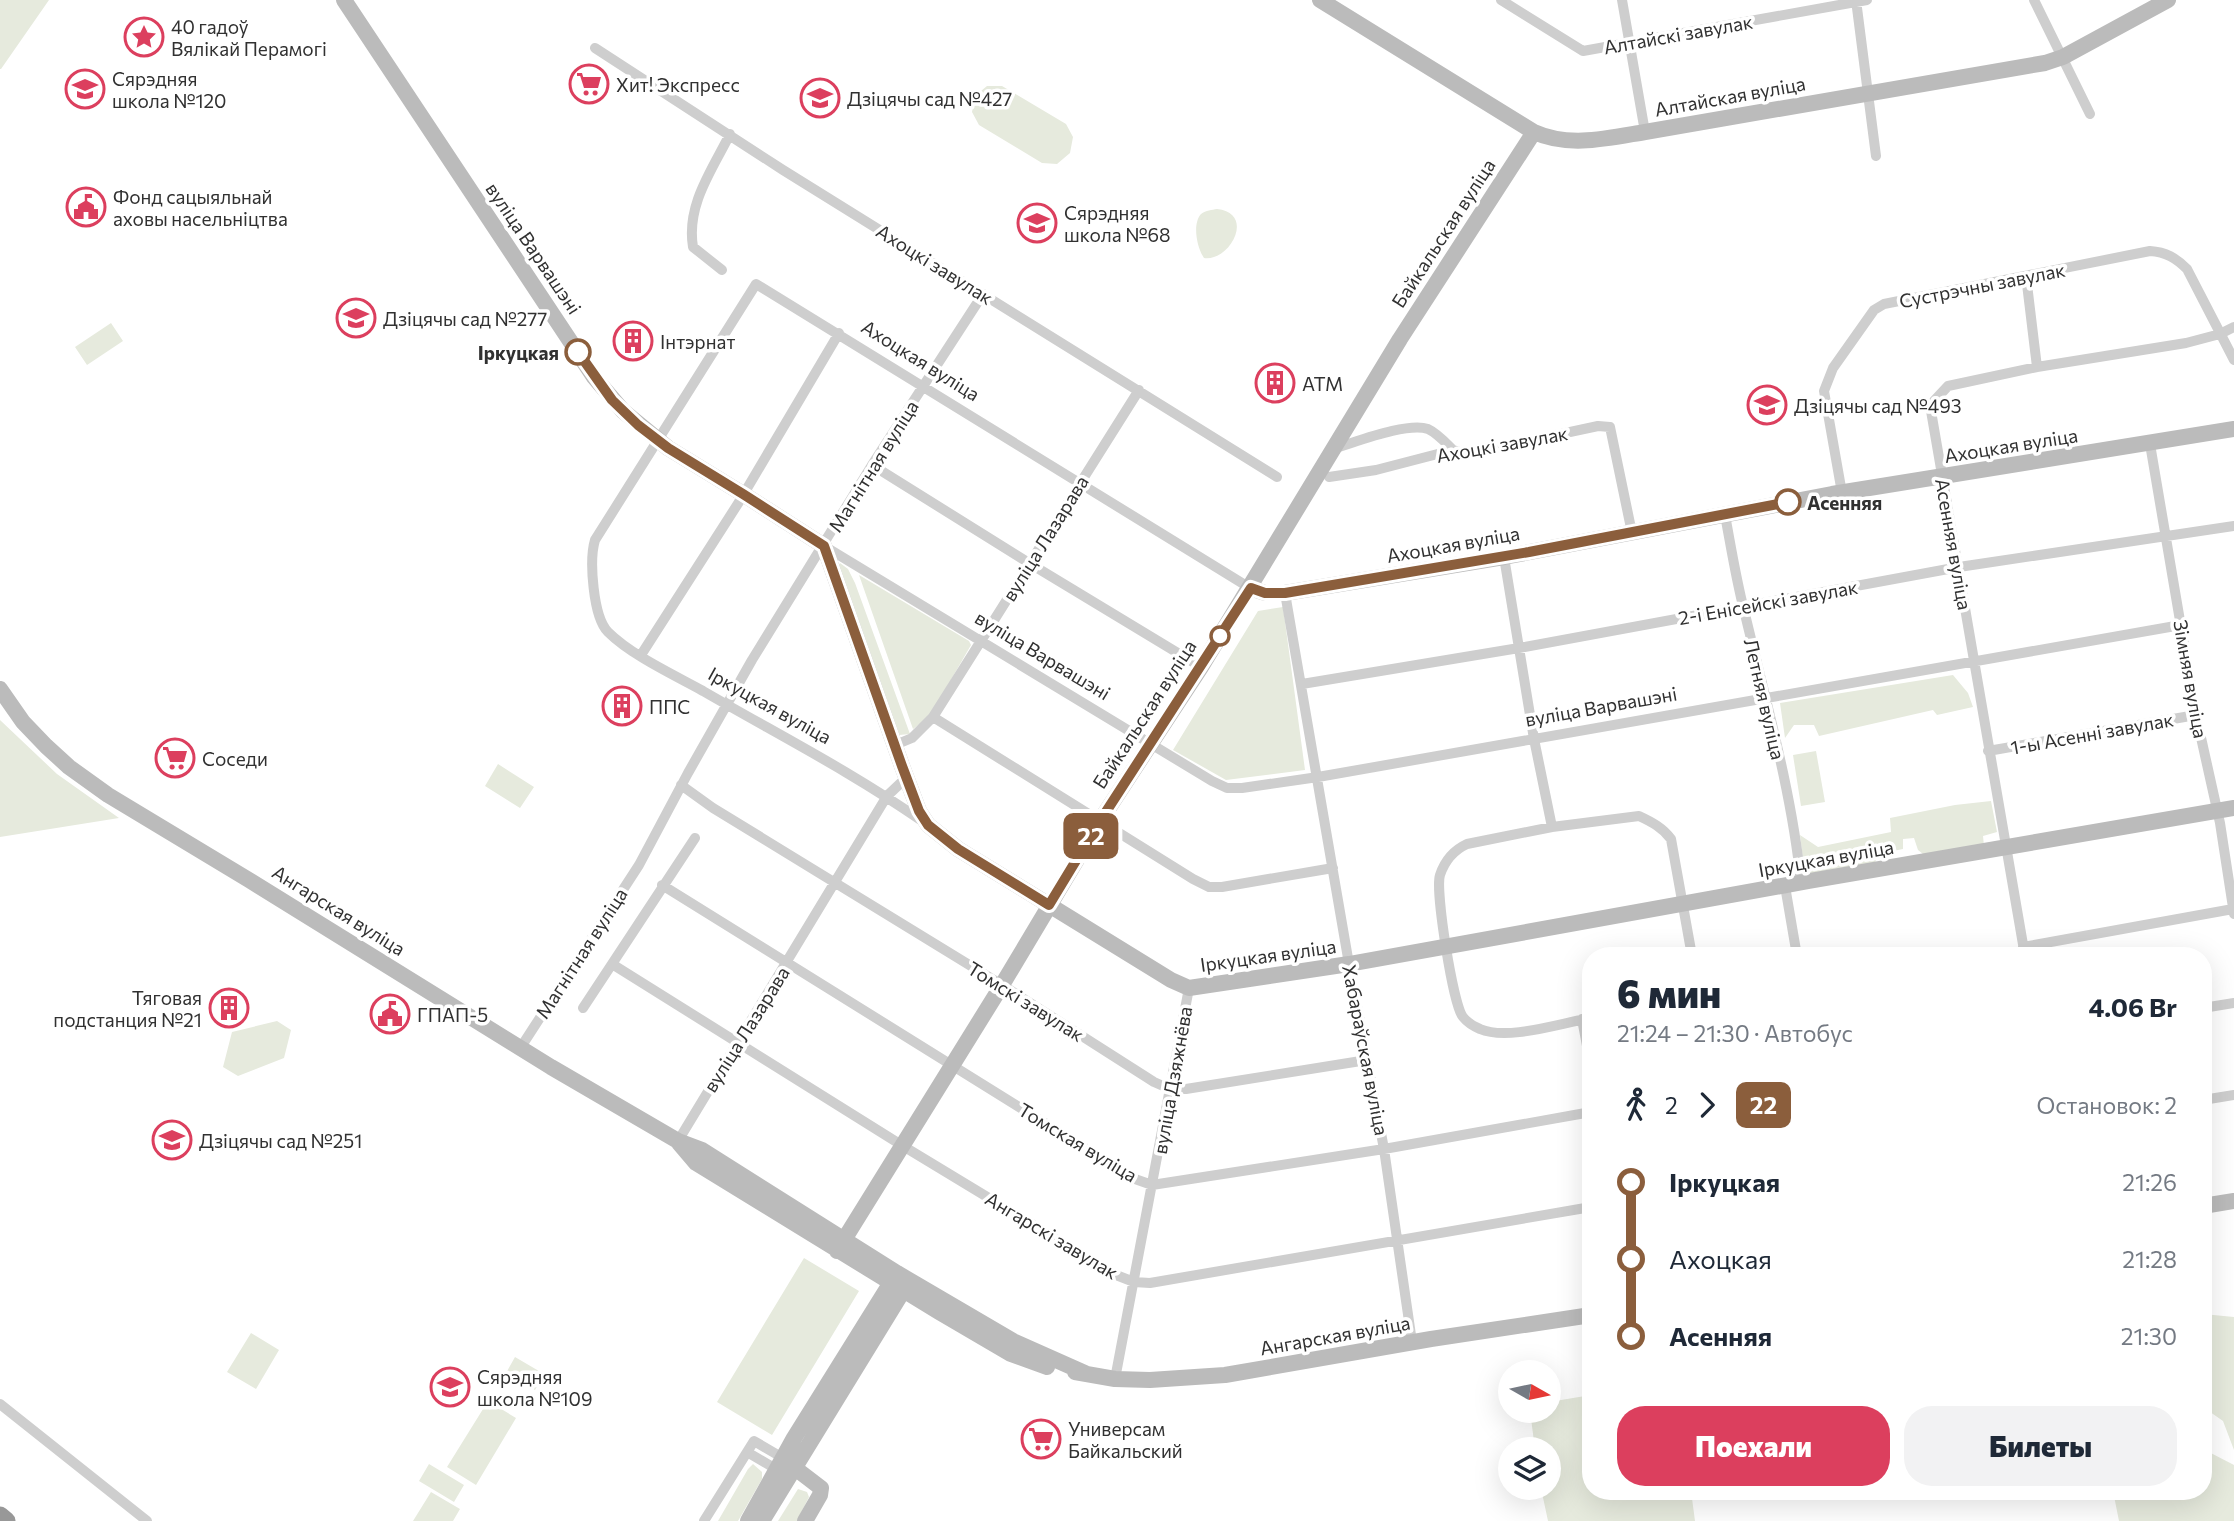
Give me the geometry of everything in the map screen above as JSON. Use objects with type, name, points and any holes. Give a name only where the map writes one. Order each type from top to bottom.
[{"type":"highway","points":[[0,1516],[6,1521]]},
{"type":"main road","name":"вуліца Варвашэні","points":[[344,0],[594,377],[623,411],[658,441],[824,546]]},
{"type":"main road","name":"Алтайская вуліца","points":[[1320,0],[1534,132],[1545,137],[1580,141],[2045,63],[2063,57],[2168,0]]},
{"type":"main road","name":"Байкальская вуліца","points":[[841,1245],[1100,821],[1251,588],[1400,339],[1534,132]]},
{"type":"main road","name":"Ахоцкая вуліца","points":[[1251,588],[1265,593],[1285,593],[1504,556],[1842,493],[2234,429]]},
{"type":"main road","points":[[824,546],[906,778],[919,811],[928,825]]},
{"type":"main road","name":"Ангарская вуліца","points":[[0,690],[23,722],[46,747],[108,795],[678,1141],[696,1163],[841,1245],[1011,1354],[1056,1371],[1115,1379],[1187,1379],[1582,1316]]},
{"type":"main road","name":"Іркуцкая вуліца","points":[[928,825],[958,849],[1171,980],[1189,988],[1349,964],[2226,810]]},
{"type":"main road","points":[[2212,1205],[2234,1201]]},
{"type":"main road","points":[[748,1521],[900,1284]]},
{"type":"main road","points":[[762,1521],[784,1465]]},
{"type":"main road","points":[[784,1465],[821,1488],[820,1495],[805,1521]]},
{"type":"street","name":"Алтайскі завулак","points":[[1501,0],[1583,51],[1860,1]]},
{"type":"street","points":[[1622,0],[1645,132]]},
{"type":"street","points":[[2034,0],[2090,114]]},
{"type":"street","points":[[1860,1],[1867,93],[1876,156]]},
{"type":"street","name":"Ахоцкі завулак","points":[[595,48],[983,295],[1277,477]]},
{"type":"street","points":[[722,270],[693,247],[691,235],[694,205],[730,134]]},
{"type":"street","name":"Сустрэчны завулак","points":[[1842,493],[1825,391],[1833,368],[1874,310],[1884,304],[2150,251],[2163,252],[2177,259],[2187,269],[2220,334]]},
{"type":"street","points":[[2026,276],[2038,367]]},
{"type":"street","name":"Ахоцкая вуліца","points":[[658,441],[756,284],[1251,588]]},
{"type":"street","name":"Магнітная вуліца","points":[[521,1047],[639,865],[752,660],[872,465],[983,295]]},
{"type":"street","name":"Асенняя вуліца","points":[[2023,947],[1931,411],[1934,401],[1948,386],[2038,367],[2186,343],[2220,334],[2234,327]]},
{"type":"street","points":[[640,655],[743,494],[839,334]]},
{"type":"street","points":[[2220,334],[2234,360]]},
{"type":"street","name":"вуліца Лазарава","points":[[895,745],[912,738],[933,717],[1139,390]]},
{"type":"street","name":"Ахоцкі завулак","points":[[1329,477],[1376,470],[1453,450],[1467,453],[1598,426],[1610,427],[1632,533]]},
{"type":"street","points":[[1332,449],[1390,432],[1418,428],[1428,429],[1453,450]]},
{"type":"street","name":"Іркуцкая вуліца","points":[[658,441],[595,540],[594,582],[600,621],[608,632],[640,655],[849,772],[928,825]]},
{"type":"street","name":"Зімняя вуліца","points":[[2150,444],[2196,715],[2226,810],[2234,911]]},
{"type":"street","points":[[872,465],[1029,564],[1201,667]]},
{"type":"street","name":"Летняя вуліца","points":[[1725,515],[1743,607],[1767,699],[1792,827],[1796,947]]},
{"type":"street","name":"2-і Енісейскі завулак","points":[[1303,684],[1520,648],[1959,567],[2234,526]]},
{"type":"street","name":"вуліца Варвашэні","points":[[824,546],[979,642],[1227,788],[1318,777],[2181,625]]},
{"type":"street","points":[[1504,556],[1534,739],[1552,827]]},
{"type":"street","name":"Хабараўская вуліца","points":[[1285,593],[1384,1149],[1412,1342]]},
{"type":"street","name":"1-ы Асенні завулак","points":[[1989,751],[2196,715]]},
{"type":"street","points":[[933,717],[1209,887],[1333,868]]},
{"type":"street","name":"вуліца Лазарава","points":[[678,1141],[887,796],[906,778]]},
{"type":"street","name":"Томскі завулак","points":[[681,785],[713,808],[1002,985],[1153,1082],[1170,1088],[1186,1089],[1367,1060]]},
{"type":"street","points":[[1582,1019],[1507,1034],[1477,1028],[1462,1017],[1446,945],[1439,877],[1454,850],[1467,844],[1552,827],[1639,816],[1665,831],[1671,839],[1690,947]]},
{"type":"street","name":"Магнітная вуліца","points":[[583,1008],[695,838]]},
{"type":"street","name":"Томская вуліца","points":[[662,885],[1135,1179],[1153,1185],[1384,1149],[1582,1114]]},
{"type":"street","points":[[2045,947],[2234,911]]},
{"type":"street","name":"Ангарскі завулак","points":[[612,964],[903,1146],[1116,1275],[1134,1282],[1150,1283],[1582,1209]]},
{"type":"street","name":"вуліца Дзяжнёва","points":[[1115,1379],[1189,988]]},
{"type":"street","points":[[2212,1007],[2234,1003]]},
{"type":"street","points":[[2212,1099],[2234,1095]]},
{"type":"street","points":[[0,1404],[147,1521]]},
{"type":"street","points":[[704,1521],[754,1441],[784,1465]]},
{"type":"street","points":[[747,1452],[784,1465]]},
{"type":"shaded area","points":[[0,0],[49,0],[1,69],[0,69]]},
{"type":"shaded area","points":[[987,86],[1002,86],[1066,124],[1073,137],[1070,153],[1057,164],[1042,163],[979,125],[972,112],[975,96]]},
{"type":"shaded area","points":[[1217,209],[1229,212],[1235,219],[1235,236],[1222,253],[1204,258],[1196,230],[1198,218],[1207,211]]},
{"type":"shaded area","points":[[111,323],[123,341],[87,365],[75,347]]},
{"type":"shaded area","points":[[840,563],[848,569],[855,583],[910,734],[899,735],[838,566]]},
{"type":"shaded area","points":[[859,575],[969,641],[971,645],[930,716],[913,729]]},
{"type":"shaded area","points":[[1283,607],[1305,770],[1226,780],[1173,750],[1258,611]]},
{"type":"shaded area","points":[[1953,675],[1968,693],[1973,707],[1937,715],[1933,710],[1819,736],[1814,725],[1794,725],[1785,738],[1780,703]]},
{"type":"shaded area","points":[[0,720],[57,774],[119,818],[0,837]]},
{"type":"shaded area","points":[[1816,751],[1825,802],[1801,806],[1793,755]]},
{"type":"shaded area","points":[[498,764],[534,787],[520,808],[485,786]]},
{"type":"shaded area","points":[[1991,801],[1997,832],[1983,836],[1984,846],[1928,858],[1918,850],[1914,838],[1903,839],[1903,849],[1878,854],[1874,866],[1805,875],[1800,835],[1818,847],[1891,832],[1890,818]]},
{"type":"shaded area","points":[[277,1021],[291,1030],[284,1058],[238,1076],[223,1067],[232,1032]]},
{"type":"shaded area","points":[[804,1258],[859,1291],[772,1435],[717,1402]]},
{"type":"shaded area","points":[[2212,1315],[2234,1317],[2234,1450],[2223,1421],[2212,1413]]},
{"type":"shaded area","points":[[251,1333],[279,1350],[256,1389],[227,1372]]},
{"type":"shaded area","points":[[515,1357],[544,1374],[535,1390],[506,1373]]},
{"type":"shaded area","points":[[1582,1396],[1582,1500],[1692,1500],[1695,1521],[1548,1521],[1544,1500],[1561,1500],[1561,1437],[1533,1437],[1532,1423],[1561,1423],[1561,1400]]},
{"type":"shaded area","points":[[488,1401],[516,1418],[476,1485],[447,1467]]},
{"type":"shaded area","points":[[2212,1454],[2234,1465],[2234,1521],[2119,1521],[2115,1500],[2212,1500]]},
{"type":"shaded area","points":[[429,1464],[464,1485],[454,1502],[419,1481]]},
{"type":"shaded area","points":[[753,1464],[762,1472],[762,1479],[738,1521],[718,1521],[748,1469]]},
{"type":"shaded area","points":[[798,1489],[807,1492],[809,1497],[797,1521],[778,1521]]},
{"type":"shaded area","points":[[431,1492],[460,1509],[453,1521],[413,1521]]},
{"type":"bus line","name":"22","points":[[578,352],[612,400],[638,425],[668,448],[824,546],[919,811],[928,825],[958,849],[1049,905],[1100,821],[1251,588],[1265,593],[1285,593],[1529,552],[1788,502]]},
{"type":"place","name":"40 гадоў Вялікай Перамогі","points":[[144,37]]},
{"type":"place","name":"Хит! Экспресс","points":[[589,84]]},
{"type":"place","name":"Сярэдняя школа №120","points":[[85,89]]},
{"type":"place","name":"Дзіцячы сад №427","points":[[820,98]]},
{"type":"place","name":"Фонд сацыяльнай аховы насельніцтва","points":[[86,207]]},
{"type":"place","name":"Сярэдняя школа №68","points":[[1037,223]]},
{"type":"place","name":"Дзіцячы сад №277","points":[[356,318]]},
{"type":"place","name":"Інтэрнат","points":[[633,341]]},
{"type":"place","name":"Іркуцкая","points":[[578,352]]},
{"type":"place","name":"АТМ","points":[[1275,383]]},
{"type":"place","name":"Дзіцячы сад №493","points":[[1767,405]]},
{"type":"place","name":"Асенняя","points":[[1788,502]]},
{"type":"place","name":"ППС","points":[[622,706]]},
{"type":"place","name":"Соседи","points":[[175,758]]},
{"type":"place","name":"Тяговая подстанция №21","points":[[229,1008]]},
{"type":"place","name":"ГПАП-5","points":[[390,1014]]},
{"type":"place","name":"Дзіцячы сад №251","points":[[172,1140]]},
{"type":"place","name":"Сярэдняя школа №109","points":[[450,1387]]},
{"type":"place","name":"Универсам Байкальский","points":[[1041,1439]]}]
